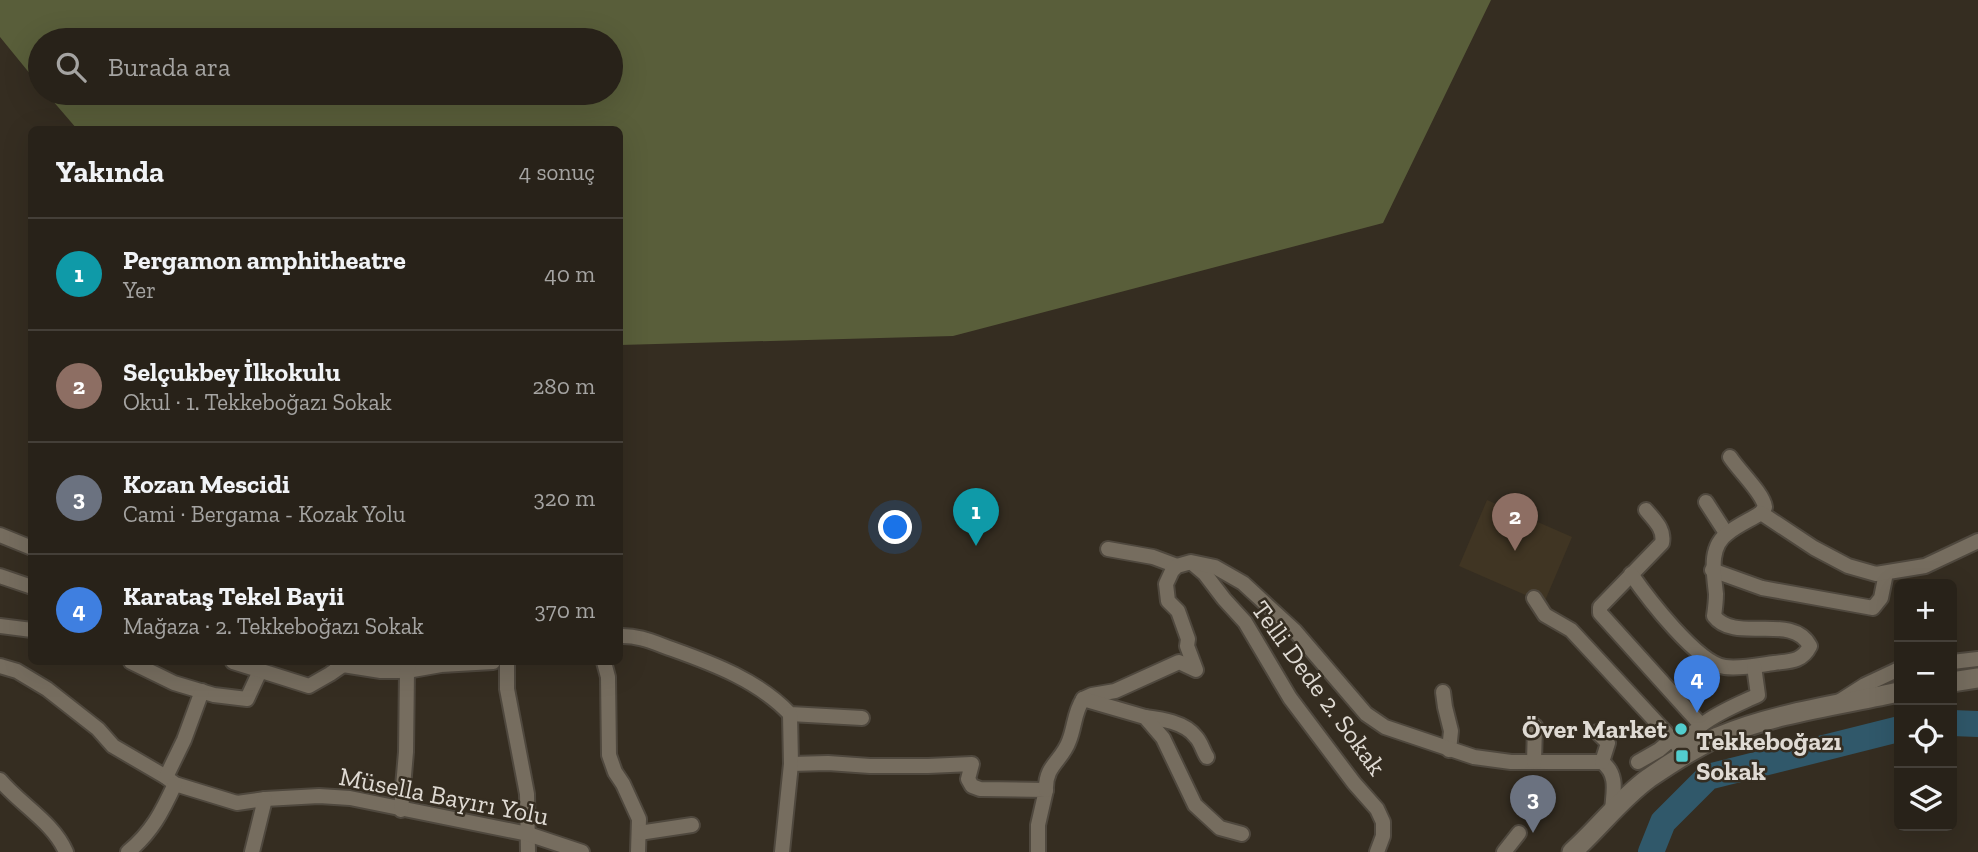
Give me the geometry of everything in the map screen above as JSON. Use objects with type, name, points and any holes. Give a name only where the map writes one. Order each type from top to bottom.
[{"type":"main road","points":[[1957,681],[1978,678]]},
{"type":"main road","points":[[1573,852],[1678,747],[1768,721],[1894,693]]},
{"type":"street","points":[[1631,574],[1651,604],[1709,661],[1724,667],[1754,666],[1796,660],[1805,655],[1810,646],[1806,639],[1796,632],[1729,627],[1719,623],[1714,616],[1716,597],[1712,570],[1719,542],[1726,533],[1761,513],[1765,507],[1764,500],[1730,457]]},
{"type":"street","points":[[1706,502],[1726,533]]},
{"type":"street","points":[[1646,510],[1660,527],[1664,536],[1662,543],[1600,607],[1600,613],[1701,725]]},
{"type":"street","points":[[1761,513],[1814,548],[1848,566],[1876,574],[1925,566],[1978,541]]},
{"type":"street","points":[[0,535],[28,546]]},
{"type":"street","points":[[1108,549],[1184,564],[1215,566],[1244,583],[1295,631],[1366,714],[1385,727],[1474,757],[1511,762],[1605,754]]},
{"type":"street","points":[[1038,852],[1038,825],[1046,790],[1046,776],[1069,743],[1076,710],[1083,699],[1115,691],[1179,662],[1196,670],[1178,611],[1168,601],[1166,584],[1172,571],[1184,564]]},
{"type":"street","name":"Telli Dede 2. Sokak","points":[[1184,564],[1205,574],[1245,622],[1290,698],[1377,809],[1383,822],[1383,836],[1377,852]]},
{"type":"street","points":[[1712,570],[1762,587],[1873,608],[1881,598],[1886,573]]},
{"type":"street","points":[[0,576],[28,586]]},
{"type":"street","points":[[1535,598],[1545,615],[1571,630],[1678,747]]},
{"type":"street","points":[[0,626],[28,630]]},
{"type":"street","points":[[623,636],[644,639],[705,661],[776,699],[790,714],[791,764],[782,852]]},
{"type":"street","points":[[1957,661],[1978,659]]},
{"type":"street","points":[[137,665],[174,683],[247,699],[260,671]]},
{"type":"street","points":[[242,665],[309,686],[336,665]]},
{"type":"street","points":[[350,665],[381,671],[408,666],[441,665]]},
{"type":"street","points":[[507,665],[506,689],[527,794],[528,852]]},
{"type":"street","points":[[605,665],[608,677],[609,755],[639,819],[638,852]]},
{"type":"street","name":"Müsella Bayırı Yolu","points":[[0,666],[17,671],[47,689],[98,729],[113,746],[171,781],[237,803],[319,796],[350,798],[528,834],[582,852]]},
{"type":"street","points":[[401,810],[406,752],[408,666]]},
{"type":"street","points":[[1638,762],[1659,750],[1678,747],[1701,725],[1726,709],[1758,695],[1754,666]]},
{"type":"street","points":[[1829,707],[1865,685],[1894,672]]},
{"type":"street","points":[[128,852],[143,840],[159,818],[202,691]]},
{"type":"street","points":[[1443,692],[1451,731],[1449,750]]},
{"type":"street","points":[[1083,699],[1186,728],[1196,736],[1207,757]]},
{"type":"street","points":[[790,714],[862,718]]},
{"type":"street","points":[[1145,717],[1163,738],[1195,805],[1220,828],[1242,834]]},
{"type":"street","points":[[1534,762],[1535,726]]},
{"type":"street","points":[[1597,732],[1607,766],[1615,779],[1612,811]]},
{"type":"street","points":[[791,764],[972,764],[968,779],[972,786],[980,789],[1046,790]]},
{"type":"street","points":[[0,780],[61,840],[66,852]]},
{"type":"street","points":[[252,852],[265,799]]},
{"type":"street","points":[[639,833],[692,825]]},
{"type":"street","points":[[1504,852],[1519,833]]},
{"type":"shaded area","points":[[1487,500],[1572,537],[1544,603],[1459,566]]},
{"type":"green space","points":[[0,0],[1491,0],[1383,223],[953,336],[623,345],[623,126],[74,126],[56,105],[623,105],[623,28],[28,28],[28,71],[0,37]]},
{"type":"waterway","points":[[1957,723],[1978,724]]},
{"type":"waterway","points":[[1651,852],[1663,822],[1708,777],[1894,730]]},
{"type":"place","name":"Pergamon amphitheatre","points":[[976,546]]},
{"type":"place","name":"Selçukbey İlkokulu","points":[[1515,551]]},
{"type":"place","name":"Karataş Tekel Bayii","points":[[1697,713]]},
{"type":"place","name":"Över Market","points":[[1681,729]]},
{"type":"place","name":"Tekkeboğazı Sokak","points":[[1682,756]]},
{"type":"place","name":"Kozan Mescidi","points":[[1533,833]]}]
